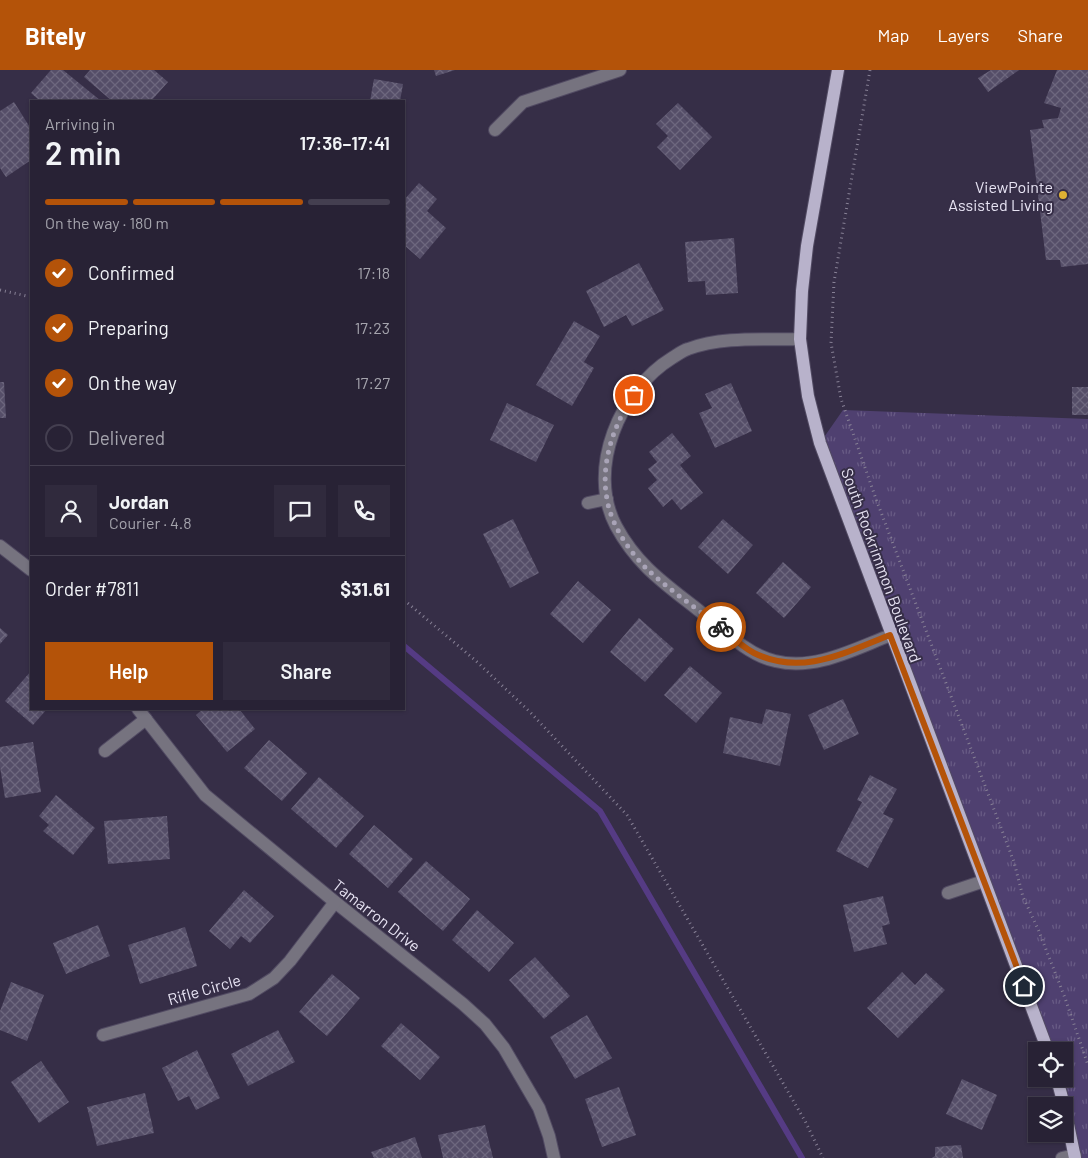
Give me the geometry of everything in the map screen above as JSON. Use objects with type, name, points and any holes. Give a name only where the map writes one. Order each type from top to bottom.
[{"type":"main road","name":"South Rockrimmon Boulevard","points":[[838,70],[807,246],[802,291],[800,339],[808,396],[820,443],[890,635],[1045,1042]]},
{"type":"main road","points":[[1059,1087],[1075,1156]]},
{"type":"street","points":[[494,130],[523,102],[620,70]]},
{"type":"street","points":[[800,339],[716,341],[687,349],[662,364],[642,384],[626,406],[613,436],[605,470],[607,499],[616,525],[630,549],[648,570],[753,653],[775,661],[802,664],[827,660],[890,635]]},
{"type":"street","points":[[588,503],[607,499]]},
{"type":"street","points":[[0,546],[30,569]]},
{"type":"street","name":"Tamarron Drive","points":[[139,710],[205,796],[463,1004],[485,1024],[504,1048],[539,1108],[549,1136],[554,1158]]},
{"type":"street","points":[[105,750],[146,719]]},
{"type":"street","points":[[948,893],[984,881]]},
{"type":"street","name":"Rifle Circle","points":[[103,1034],[249,994],[274,978],[290,961],[335,902]]},
{"type":"street","points":[[1062,1158],[1075,1156]]},
{"type":"path","points":[[870,70],[834,282],[831,343],[841,399],[876,499],[1014,862],[1023,896],[1062,990],[1088,1065]]},
{"type":"path","points":[[0,290],[30,297]]},
{"type":"path","points":[[405,601],[475,660],[530,712],[627,815],[806,1120],[823,1158]]},
{"type":"green space","points":[[843,410],[1088,419],[1088,1158],[1071,1158],[1068,1142],[1073,1142],[1073,1097],[1058,1097],[1056,1087],[1073,1087],[1073,1042],[1041,1042],[820,443]]},
{"type":"building","points":[[51,70],[63,70],[100,100],[39,100],[31,93]]},
{"type":"building","points":[[90,70],[154,70],[168,82],[152,100],[111,100],[84,77]]},
{"type":"building","points":[[434,70],[455,70],[436,76]]},
{"type":"building","points":[[991,70],[1019,70],[988,92],[978,78]]},
{"type":"building","name":"ViewPointe Assisted Living","points":[[1057,70],[1088,70],[1088,264],[1061,267],[1060,260],[1046,260],[1030,130],[1044,128],[1042,120],[1058,118],[1061,108],[1044,103]]},
{"type":"building","points":[[374,79],[403,84],[400,100],[370,100]]},
{"type":"building","points":[[14,102],[30,127],[30,161],[6,177],[0,168],[0,111]]},
{"type":"building","points":[[678,103],[712,137],[680,170],[657,147],[668,136],[656,124]]},
{"type":"building","points":[[419,183],[437,199],[427,211],[446,228],[420,259],[405,246],[405,199]]},
{"type":"building","points":[[734,238],[738,293],[706,295],[705,281],[688,282],[685,242]]},
{"type":"building","points":[[639,263],[664,310],[632,326],[626,315],[604,327],[586,291]]},
{"type":"building","points":[[574,321],[600,336],[584,362],[594,368],[572,406],[536,385]]},
{"type":"building","points":[[0,382],[4,382],[6,418],[0,418]]},
{"type":"building","points":[[731,383],[752,431],[715,448],[699,413],[712,408],[705,394]]},
{"type":"building","points":[[1072,387],[1088,387],[1088,415],[1072,415]]},
{"type":"building","points":[[507,403],[554,425],[536,462],[490,440]]},
{"type":"building","points":[[672,433],[691,456],[680,465],[703,493],[681,510],[672,499],[663,507],[648,488],[657,480],[648,469],[657,462],[649,452]]},
{"type":"building","points":[[513,519],[539,573],[510,588],[483,534]]},
{"type":"building","points":[[723,519],[753,545],[728,574],[698,547]]},
{"type":"building","points":[[783,562],[811,587],[784,618],[756,593]]},
{"type":"building","points":[[578,581],[611,610],[583,643],[550,614]]},
{"type":"building","points":[[639,618],[674,649],[645,682],[610,652]]},
{"type":"building","points":[[0,628],[8,635],[0,644]]},
{"type":"building","points":[[690,666],[722,693],[696,723],[664,695]]},
{"type":"building","points":[[30,672],[30,710],[46,710],[33,725],[5,701]]},
{"type":"building","points":[[843,699],[859,734],[824,750],[808,715]]},
{"type":"building","points":[[766,709],[791,714],[780,766],[723,753],[730,717],[762,724]]},
{"type":"building","points":[[202,710],[240,710],[255,729],[227,752],[196,715]]},
{"type":"building","points":[[269,740],[307,773],[282,801],[244,768]]},
{"type":"building","points":[[33,742],[41,792],[5,798],[0,767],[0,747]]},
{"type":"building","points":[[870,775],[897,789],[883,814],[894,819],[868,868],[836,851],[862,802],[857,800]]},
{"type":"building","points":[[319,777],[364,816],[336,848],[291,809]]},
{"type":"building","points":[[56,795],[95,828],[73,855],[43,831],[49,825],[39,816]]},
{"type":"building","points":[[167,816],[170,859],[108,864],[104,821]]},
{"type":"building","points":[[374,825],[413,859],[388,888],[349,854]]},
{"type":"building","points":[[426,861],[470,899],[443,931],[398,892]]},
{"type":"building","points":[[244,890],[274,916],[250,943],[241,936],[230,949],[209,931]]},
{"type":"building","points":[[883,896],[890,924],[882,926],[887,944],[854,952],[843,905]]},
{"type":"building","points":[[477,910],[514,943],[489,972],[452,940]]},
{"type":"building","points":[[98,925],[110,956],[66,974],[53,943]]},
{"type":"building","points":[[185,927],[197,966],[140,984],[128,945]]},
{"type":"building","points":[[535,957],[570,996],[544,1019],[509,980]]},
{"type":"building","points":[[902,972],[915,985],[926,973],[945,990],[898,1038],[867,1008]]},
{"type":"building","points":[[332,974],[360,998],[327,1036],[299,1012]]},
{"type":"building","points":[[11,982],[44,995],[27,1041],[0,1030],[0,1011]]},
{"type":"building","points":[[587,1015],[612,1058],[575,1079],[550,1037]]},
{"type":"building","points":[[401,1023],[440,1057],[420,1080],[381,1046]]},
{"type":"building","points":[[278,1030],[295,1062],[248,1086],[231,1054]]},
{"type":"building","points":[[197,1050],[220,1098],[196,1110],[189,1096],[178,1101],[162,1068]]},
{"type":"building","points":[[41,1061],[69,1102],[39,1123],[11,1082]]},
{"type":"building","points":[[962,1079],[997,1095],[982,1130],[946,1114]]},
{"type":"building","points":[[619,1087],[636,1135],[602,1147],[585,1099]]},
{"type":"building","points":[[145,1093],[154,1133],[97,1146],[87,1107]]},
{"type":"building","points":[[485,1125],[493,1158],[443,1158],[438,1135]]},
{"type":"building","points":[[415,1137],[422,1158],[374,1158],[371,1152]]},
{"type":"building","points":[[961,1145],[963,1158],[932,1158],[935,1156],[935,1147]]},
{"type":"waterway","points":[[405,647],[600,811],[802,1158]]},
{"type":"way so far","points":[[634,395],[626,406],[613,436],[605,470],[607,499],[616,525],[630,549],[648,570],[721,627]]},
{"type":"place","name":"ViewPointe Assisted Living","points":[[1063,195]]},
{"type":"route","points":[[721,627],[753,653],[775,661],[802,664],[827,660],[890,635],[1024,986]]}]
